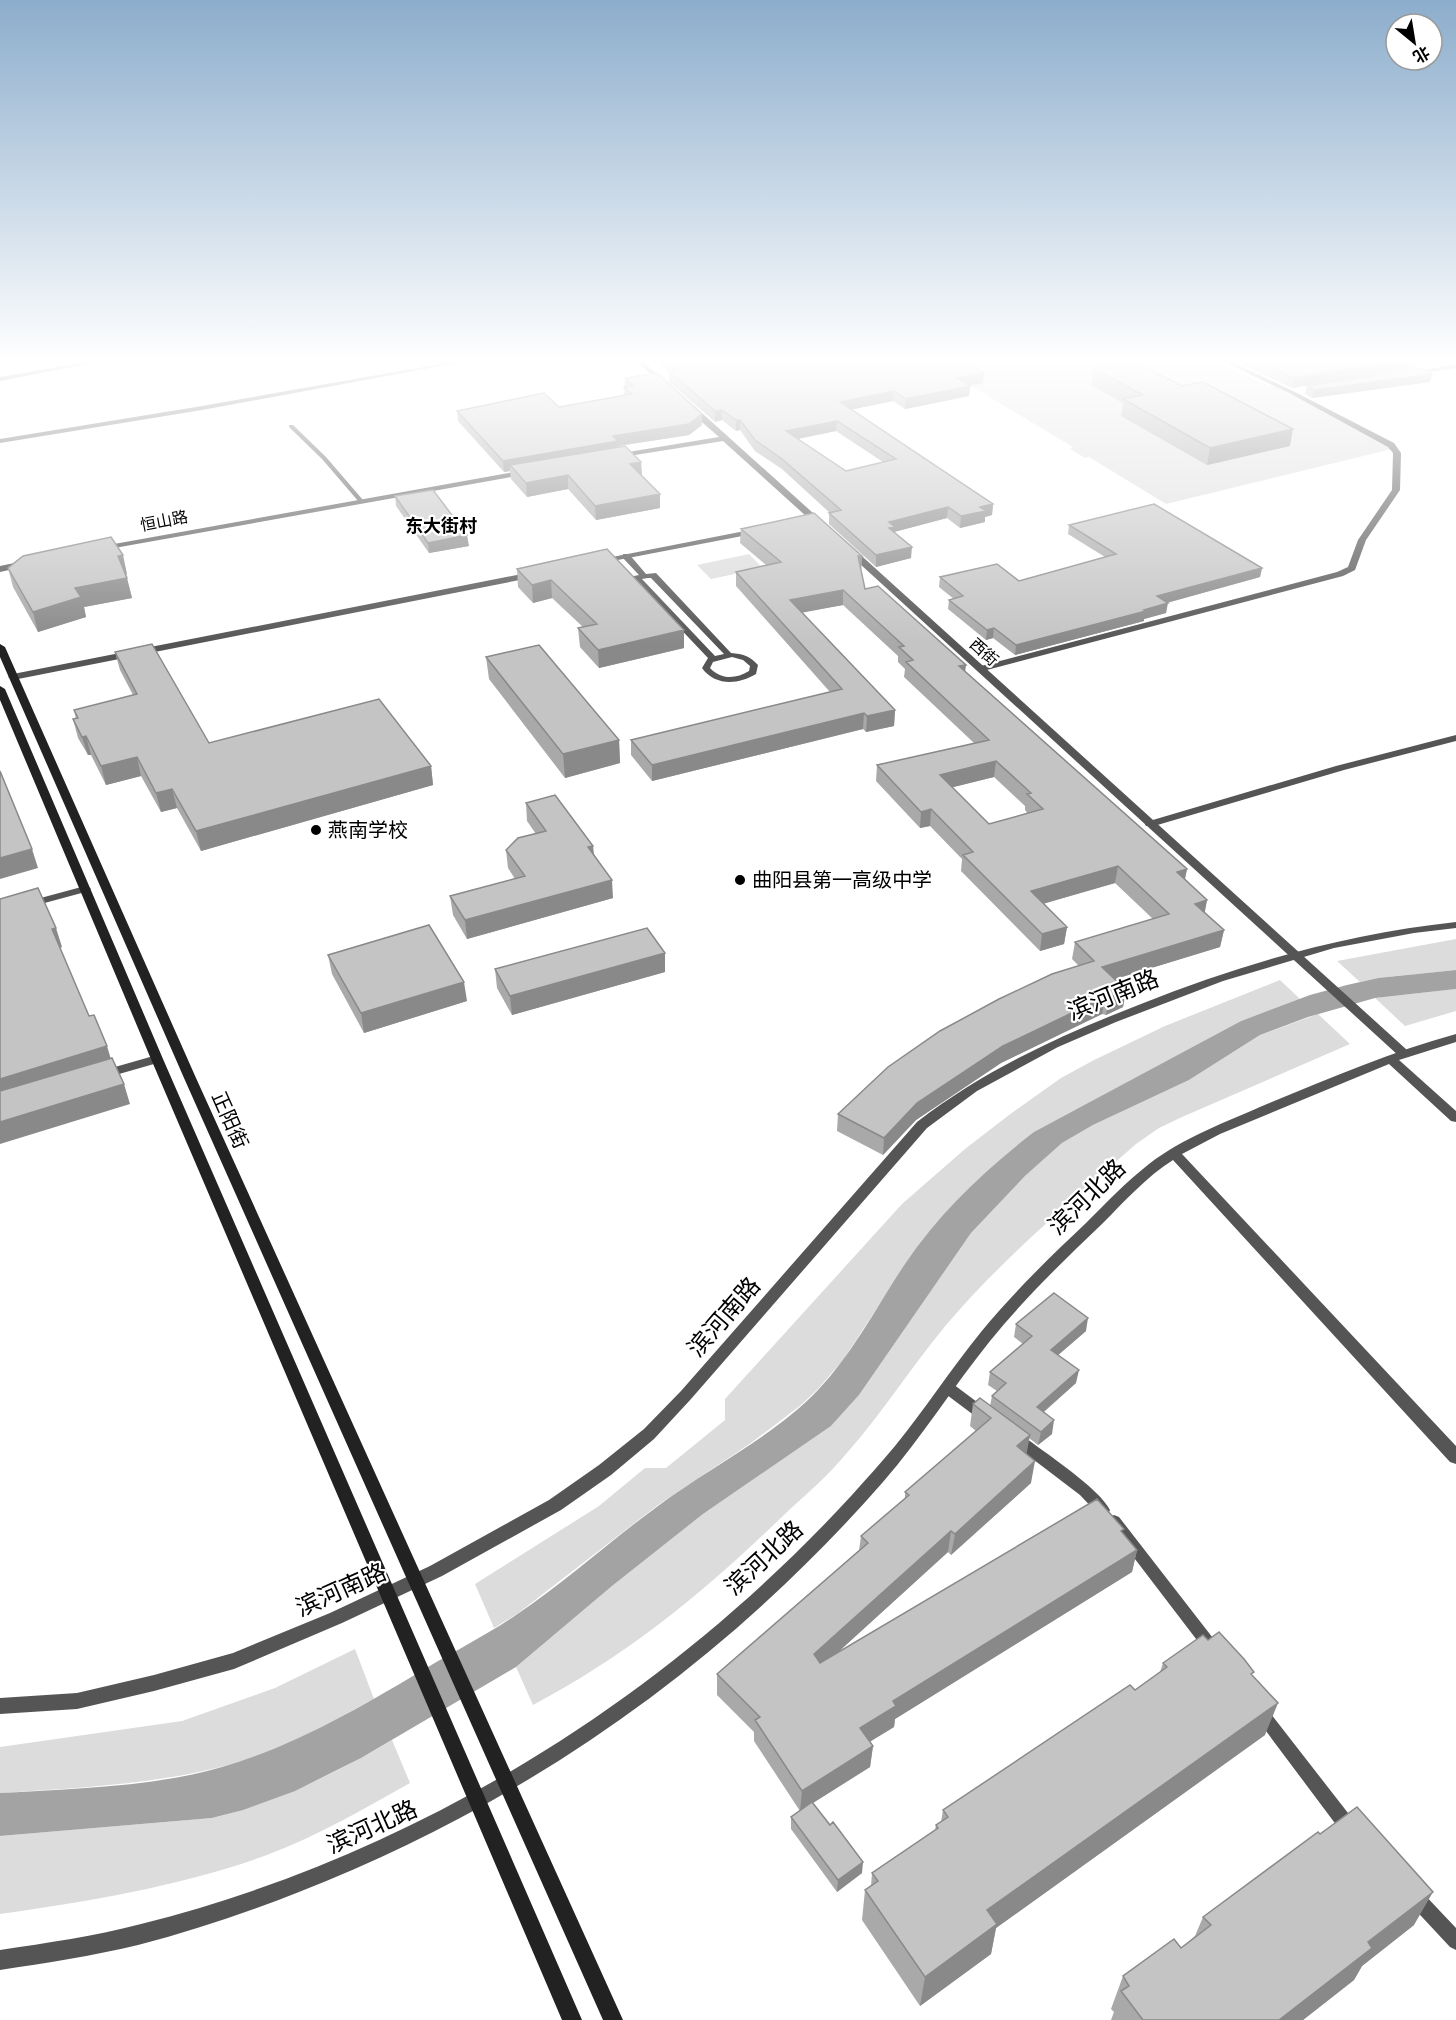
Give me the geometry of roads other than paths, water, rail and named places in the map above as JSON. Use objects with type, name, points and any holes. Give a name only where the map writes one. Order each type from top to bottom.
[{"type":"main road","name":"正阳街","points":[[0,647],[613,2020]]},
{"type":"main road","points":[[0,689],[157,1059],[573,2020]]},
{"type":"street","points":[[607,458],[617,456]]},
{"type":"street","points":[[744,456],[832,534]]},
{"type":"street","points":[[980,669],[1340,574],[1352,568],[1362,540],[1396,490],[1397,456]]},
{"type":"street","name":"恒山路","points":[[90,551],[537,470]]},
{"type":"street","points":[[804,522],[815,520]]},
{"type":"street","points":[[592,563],[760,530]]},
{"type":"street","name":"西街","points":[[840,542],[1387,1039],[1396,1056],[1456,1118]]},
{"type":"street","points":[[0,569],[34,562]]},
{"type":"street","points":[[13,677],[546,572]]},
{"type":"street","points":[[1150,824],[1340,768],[1456,738]]},
{"type":"street","points":[[0,912],[85,889]]},
{"type":"street","name":"滨河南路","points":[[0,1706],[77,1701],[222,1664],[336,1618],[416,1581],[555,1505],[605,1470],[649,1434],[686,1395],[922,1125],[952,1100],[995,1072],[1046,1046],[1198,985],[1293,954],[1367,936],[1456,925]]},
{"type":"street","name":"滨河北路","points":[[0,1960],[90,1946],[227,1910],[397,1843],[507,1785],[595,1729],[653,1686],[750,1605],[832,1527],[874,1481],[1018,1299],[1146,1174],[1174,1153],[1232,1124],[1396,1056],[1456,1038]]},
{"type":"street","points":[[1174,1153],[1456,1457]]},
{"type":"lane","points":[[322,456],[361,501]]},
{"type":"lane","points":[[626,556],[645,577]]},
{"type":"lane","points":[[713,659],[637,578],[653,575],[729,655]]},
{"type":"lane","points":[[729,655],[740,656],[751,661],[754,665],[753,672],[739,679],[717,678],[706,668],[713,659],[729,655]]},
{"type":"lane","points":[[89,1079],[157,1059]]},
{"type":"lane","points":[[948,1388],[1085,1491],[1113,1520],[1222,1662]]},
{"type":"lane","points":[[1251,1699],[1360,1841]]},
{"type":"lane","points":[[1406,1890],[1456,1941]]},
{"type":"place","name":"燕南学校","points":[[316,830]]},
{"type":"place","name":"曲阳县第一高级中学","points":[[740,880]]},
{"type":"district","name":"东大街村","points":[[441,525]]}]
